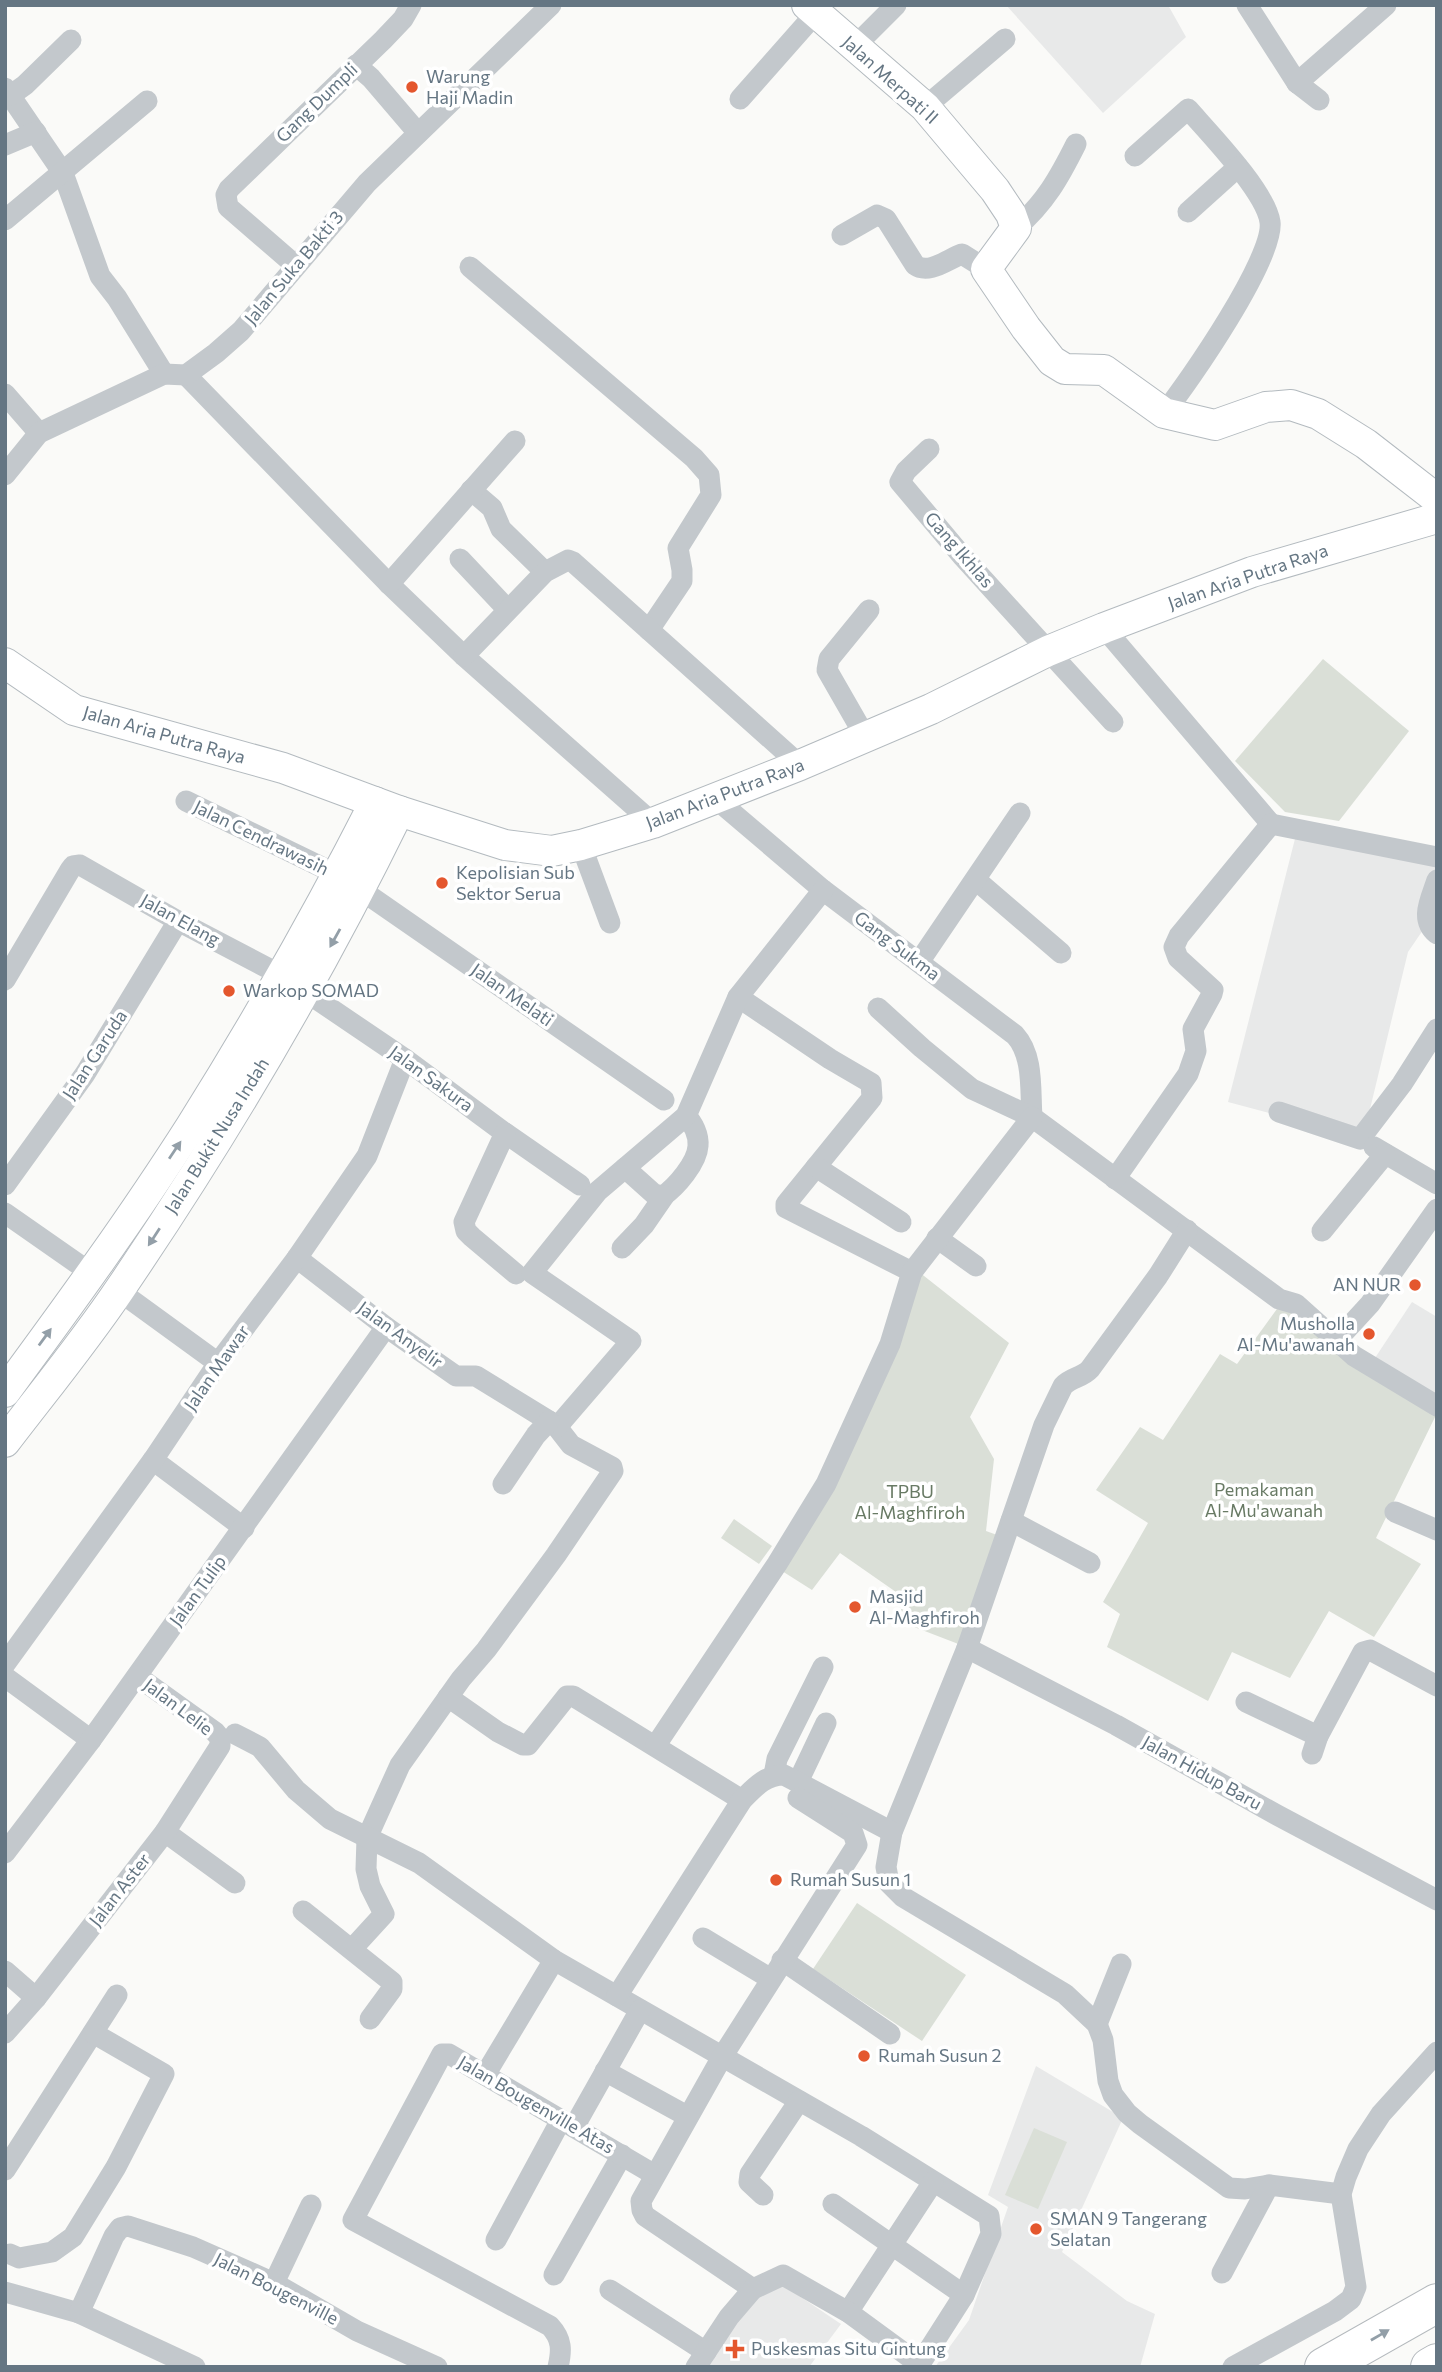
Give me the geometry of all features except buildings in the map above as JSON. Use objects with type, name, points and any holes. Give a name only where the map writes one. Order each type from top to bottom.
[{"type":"highway","points":[[1324,2367],[1437,2303]]},
{"type":"highway","points":[[1430,2367],[1437,2363]]},
{"type":"street","name":"Gang Dumpli","points":[[295,265],[228,207],[226,201],[229,188],[397,25],[411,5]]},
{"type":"street","name":"Jalan Suka Bakti 3","points":[[5,475],[40,433],[175,374],[216,353],[241,331],[367,183],[551,5]]},
{"type":"street","points":[[854,47],[895,5]]},
{"type":"street","points":[[1247,5],[1297,83],[1319,100]]},
{"type":"street","points":[[1297,83],[1386,5]]},
{"type":"street","points":[[740,99],[812,9]]},
{"type":"street","name":"Jalan Merpati II","points":[[812,9],[925,107],[995,190],[1011,214],[1016,228]]},
{"type":"street","points":[[925,107],[1005,39]]},
{"type":"street","points":[[71,40],[25,85],[8,92],[63,173],[100,275],[117,298],[175,374],[389,584],[464,656],[653,823]]},
{"type":"street","points":[[356,65],[371,78],[418,133]]},
{"type":"street","points":[[5,220],[147,101]]},
{"type":"street","points":[[1135,156],[1194,104],[1266,208],[1270,223],[1269,241],[1219,334],[1164,413]]},
{"type":"street","points":[[5,145],[36,132]]},
{"type":"street","points":[[986,269],[1016,228],[1036,211],[1056,183],[1076,144]]},
{"type":"street","points":[[1188,212],[1238,167]]},
{"type":"street","points":[[842,234],[877,215],[886,219],[915,265],[921,269],[928,269],[962,254],[986,269],[1052,361],[1065,369],[1104,370],[1164,413],[1215,425],[1266,407],[1291,405],[1318,414],[1366,444],[1437,499]]},
{"type":"street","points":[[470,267],[694,458],[709,475],[710,495],[678,548],[682,581],[649,630]]},
{"type":"street","points":[[5,394],[40,433]]},
{"type":"street","points":[[389,584],[514,441]]},
{"type":"street","name":"Gang Ikhlas","points":[[929,449],[906,471],[900,482],[1048,652]]},
{"type":"street","points":[[471,490],[492,508],[500,530],[545,572]]},
{"type":"street","name":"Jalan Aria Putra Raya","points":[[5,663],[74,710],[283,768],[387,807],[505,845],[552,850],[581,845],[653,823],[716,799],[866,738],[1104,628],[1252,572],[1437,518]]},
{"type":"street","points":[[460,559],[507,609]]},
{"type":"street","points":[[464,656],[545,572],[568,560],[576,563],[800,765]]},
{"type":"street","points":[[866,738],[827,670],[829,659],[869,610]]},
{"type":"street","points":[[1104,628],[1271,824],[1437,857]]},
{"type":"street","points":[[1048,652],[1114,722]]},
{"type":"street","name":"Gang Sukma","points":[[716,799],[823,890],[1015,1035],[1023,1044],[1027,1055],[1032,1117]]},
{"type":"street","name":"Jalan Cendrawasih","points":[[186,802],[336,874]]},
{"type":"street","name":"Jalan Bukit Nusa Indah","points":[[5,1442],[119,1291],[207,1156],[293,983],[336,874],[387,807]]},
{"type":"street","name":"Jalan Bukit Nusa Indah","points":[[5,1392],[91,1273],[191,1126],[361,890],[387,807]]},
{"type":"street","points":[[919,962],[1020,813]]},
{"type":"street","points":[[1115,1179],[1188,1074],[1196,1051],[1193,1029],[1212,994],[1213,990],[1178,958],[1174,947],[1180,936],[1271,824]]},
{"type":"street","points":[[581,845],[610,923]]},
{"type":"street","name":"Jalan Elang","points":[[5,980],[70,870],[80,865],[293,983]]},
{"type":"street","points":[[976,880],[1061,953]]},
{"type":"street","points":[[1437,880],[1426,916],[1429,927],[1437,934]]},
{"type":"street","name":"Jalan Melati","points":[[361,890],[664,1100]]},
{"type":"street","points":[[503,1484],[536,1435],[553,1424],[631,1340],[532,1273],[598,1191],[686,1115],[738,997],[823,890]]},
{"type":"street","name":"Jalan Garuda","points":[[5,1185],[85,1074],[178,920]]},
{"type":"street","name":"Jalan Sakura","points":[[293,983],[405,1059],[580,1185]]},
{"type":"street","points":[[738,997],[830,1059],[871,1083],[872,1098],[786,1204],[789,1211],[912,1272]]},
{"type":"street","points":[[878,1009],[972,1089],[1032,1117],[1279,1299],[1296,1304],[1354,1356],[1437,1406]]},
{"type":"street","points":[[1360,1139],[1402,1084],[1437,1030]]},
{"type":"street","name":"Jalan Mawar","points":[[5,1664],[153,1461],[218,1363],[297,1258],[366,1156],[405,1059]]},
{"type":"street","points":[[1279,1112],[1360,1139],[1437,1184]]},
{"type":"street","points":[[622,1248],[651,1216],[693,1160],[698,1146],[695,1130],[686,1115]]},
{"type":"street","points":[[656,1745],[778,1564],[826,1484],[890,1344],[912,1272],[1032,1117]]},
{"type":"street","points":[[505,1133],[464,1222],[466,1231],[472,1237],[516,1273]]},
{"type":"street","points":[[1321,1231],[1385,1153]]},
{"type":"street","points":[[816,1167],[901,1223]]},
{"type":"street","points":[[625,1168],[654,1194],[664,1196]]},
{"type":"street","points":[[1337,1340],[1370,1304],[1437,1209]]},
{"type":"street","points":[[5,1213],[91,1273]]},
{"type":"street","points":[[1187,1230],[1158,1276],[1090,1369],[1063,1386],[1044,1425],[967,1648],[892,1832],[886,1867],[889,1883],[894,1890],[1065,1994],[1097,2024],[1103,2040],[1108,2081],[1113,2095],[1140,2124],[1230,2188],[1245,2189],[1269,2185],[1341,2194]]},
{"type":"street","points":[[937,1238],[976,1266]]},
{"type":"street","name":"Jalan Anyelir","points":[[297,1258],[386,1327],[456,1376],[476,1376],[553,1424],[571,1445],[611,1467],[612,1475],[556,1555],[486,1650],[448,1696]]},
{"type":"street","points":[[119,1291],[218,1363]]},
{"type":"street","name":"Jalan Tulip","points":[[5,1853],[91,1740],[386,1327]]},
{"type":"street","points":[[153,1461],[244,1528]]},
{"type":"street","points":[[1395,1512],[1437,1530]]},
{"type":"street","points":[[1011,1521],[1090,1563]]},
{"type":"street","name":"Jalan Hidup Baru","points":[[967,1648],[1116,1725],[1437,1900]]},
{"type":"street","points":[[1246,1702],[1315,1745],[1360,1655],[1366,1651],[1437,1686]]},
{"type":"street","points":[[774,1775],[777,1759],[823,1667]]},
{"type":"street","name":"Jalan Lelie","points":[[136,1676],[215,1732],[260,1747],[296,1790],[330,1819],[419,1863],[554,1960],[799,2101],[989,2216],[991,2234],[964,2295]]},
{"type":"street","points":[[5,1677],[91,1740]]},
{"type":"street","points":[[352,1950],[384,1911],[370,1886],[366,1869],[366,1838],[400,1765],[448,1696],[498,1732],[528,1745],[567,1696],[573,1696],[742,1800]]},
{"type":"street","points":[[798,1790],[826,1723]]},
{"type":"street","name":"Jalan Aster","points":[[5,2033],[36,1998],[165,1832],[228,1736]]},
{"type":"street","points":[[617,1996],[742,1800],[760,1782],[774,1775],[784,1775],[798,1790],[853,1833],[858,1845],[722,2057],[642,2200],[645,2216],[753,2288]]},
{"type":"street","points":[[798,1790],[892,1832]]},
{"type":"street","points":[[165,1832],[235,1883]]},
{"type":"street","points":[[303,1910],[389,1978],[393,1986],[370,2019]]},
{"type":"street","points":[[703,1938],[771,1979]]},
{"type":"street","points":[[485,2075],[554,1960]]},
{"type":"street","points":[[782,1960],[890,2034]]},
{"type":"street","points":[[1097,2024],[1121,1964]]},
{"type":"street","points":[[5,1971],[36,1998]]},
{"type":"street","points":[[5,2170],[117,1996]]},
{"type":"street","points":[[496,2240],[568,2124],[605,2071],[640,2010]]},
{"type":"street","points":[[7,2256],[19,2258],[52,2252],[73,2237],[116,2167],[164,2074],[93,2033]]},
{"type":"street","points":[[1233,2367],[1335,2311],[1351,2299],[1356,2287],[1341,2194],[1358,2149],[1381,2114],[1437,2052]]},
{"type":"street","name":"Jalan Bougenville Atas","points":[[558,2367],[561,2346],[558,2335],[550,2326],[353,2220],[442,2054],[449,2054],[655,2175]]},
{"type":"street","points":[[605,2071],[687,2116]]},
{"type":"street","points":[[763,2195],[749,2182],[750,2175],[799,2101]]},
{"type":"street","points":[[554,2276],[622,2155]]},
{"type":"street","points":[[848,2312],[933,2182]]},
{"type":"street","points":[[1222,2273],[1269,2185]]},
{"type":"street","points":[[610,2290],[701,2359],[729,2317],[753,2288],[783,2275],[848,2312],[918,2365],[964,2295],[833,2204]]},
{"type":"street","points":[[274,2283],[311,2205]]},
{"type":"street","name":"Jalan Bougenville","points":[[79,2313],[114,2235],[120,2228],[128,2226],[193,2247],[274,2283],[357,2331],[437,2367]]},
{"type":"street","points":[[5,2292],[79,2313],[195,2367]]},
{"type":"shaded area","points":[[1006,5],[1168,5],[1186,37],[1103,113]]},
{"type":"shaded area","points":[[1298,827],[1437,861],[1437,879],[1423,930],[1408,952],[1363,1138],[1228,1102]]},
{"type":"shaded area","points":[[1412,1302],[1437,1317],[1437,1402],[1373,1361]]},
{"type":"shaded area","name":"SMAN 9 Tangerang Selatan","points":[[1036,2066],[1123,2118],[1062,2252],[1127,2301],[1155,2314],[1140,2367],[935,2367],[969,2320],[1008,2207],[988,2195]]},
{"type":"shaded area","points":[[771,2287],[786,2287],[841,2324],[809,2367],[706,2367],[751,2297]]},
{"type":"green space","points":[[1323,659],[1409,731],[1339,821],[1285,812],[1235,761]]},
{"type":"green space","name":"TPBU Al-Maghfiroh","points":[[919,1272],[1009,1343],[970,1417],[994,1459],[986,1531],[1000,1536],[961,1645],[896,1620],[906,1599],[840,1553],[812,1590],[782,1571]]},
{"type":"green space","name":"Pemakaman Al-Mu'awanah","points":[[1282,1302],[1437,1413],[1376,1538],[1421,1564],[1374,1637],[1329,1611],[1290,1678],[1232,1652],[1208,1701],[1107,1647],[1120,1614],[1103,1602],[1148,1523],[1096,1490],[1140,1427],[1163,1440],[1220,1354],[1237,1364]]},
{"type":"green space","points":[[734,1519],[772,1546],[759,1564],[721,1538]]},
{"type":"green space","points":[[857,1903],[966,1975],[922,2041],[813,1969]]},
{"type":"green space","points":[[1034,2128],[1067,2142],[1038,2209],[1005,2195]]},
{"type":"place","name":"Warung Haji Madin","points":[[412,87]]},
{"type":"place","name":"Kepolisian Sub Sektor Serua","points":[[442,883]]},
{"type":"place","name":"Warkop SOMAD","points":[[229,991]]},
{"type":"place","name":"AN NUR","points":[[1415,1285]]},
{"type":"place","name":"Musholla Al-Mu'awanah","points":[[1369,1334]]},
{"type":"place","name":"Masjid Al-Maghfiroh","points":[[855,1607]]},
{"type":"place","name":"Rumah Susun 1","points":[[776,1880]]},
{"type":"place","name":"Rumah Susun 2","points":[[864,2056]]},
{"type":"place","name":"SMAN 9 Tangerang Selatan","points":[[1036,2229]]},
{"type":"place","name":"Puskesmas Situ Gintung","points":[[735,2349]]}]
